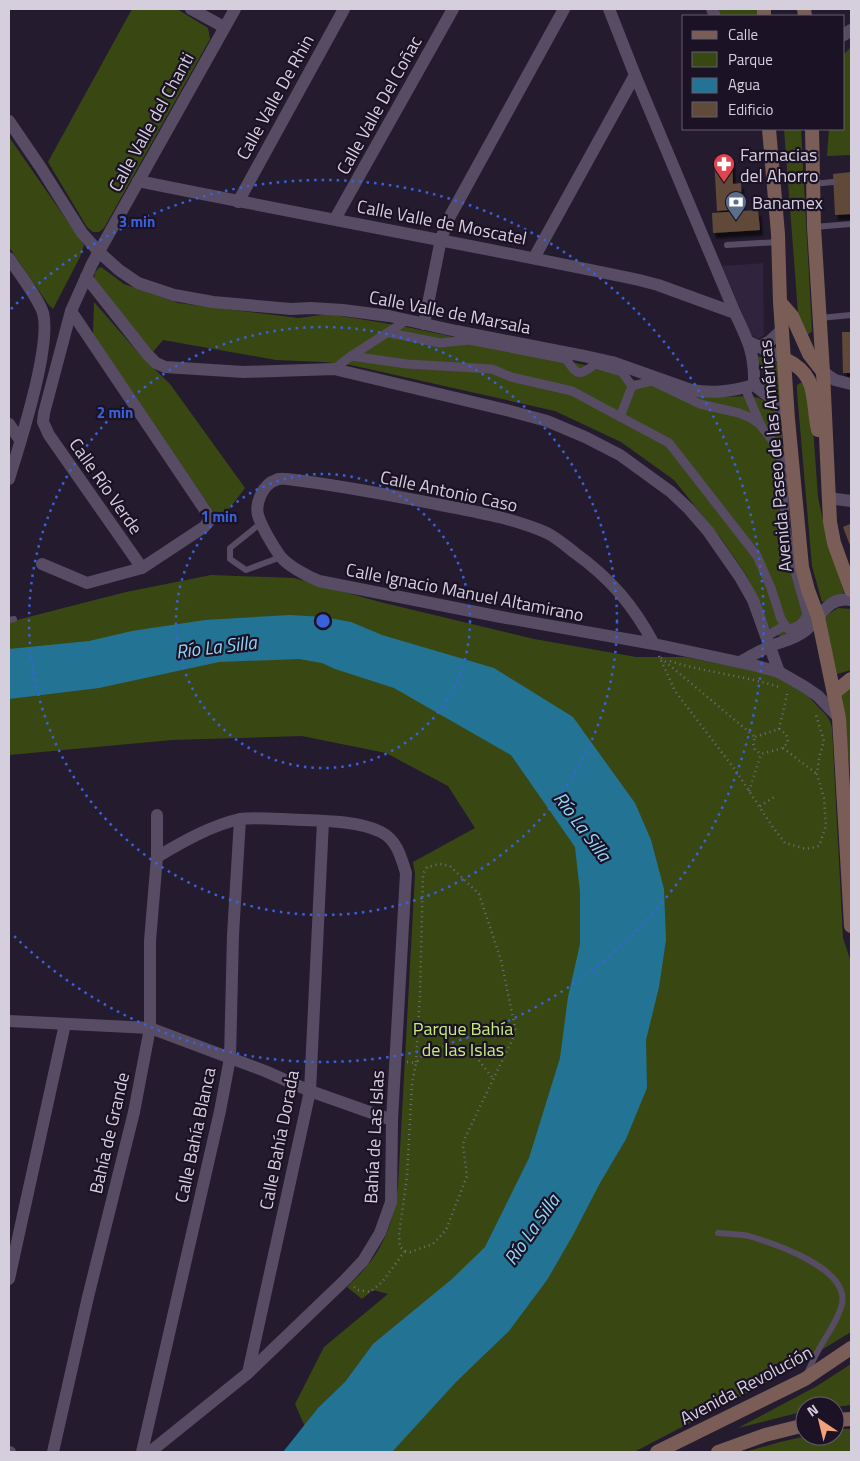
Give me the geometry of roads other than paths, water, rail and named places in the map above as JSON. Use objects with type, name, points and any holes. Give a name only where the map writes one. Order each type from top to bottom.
[{"type":"main road","points":[[812,130],[814,227],[830,522],[834,543],[851,590]]},
{"type":"main road","name":"Avenida Paseo de las Américas","points":[[767,133],[778,242],[788,419],[802,567],[818,617],[839,718],[851,926]]},
{"type":"main road","points":[[780,302],[792,316],[809,354],[823,372]]},
{"type":"main road","points":[[785,359],[800,368],[810,381],[819,437],[826,452]]},
{"type":"main road","points":[[835,692],[851,679]]},
{"type":"main road","name":"Avenida Revolución","points":[[657,1452],[805,1379],[851,1348]]},
{"type":"main road","points":[[718,1452],[765,1435],[795,1428]]},
{"type":"street","points":[[191,9],[224,27]]},
{"type":"street","name":"Calle Valle del Chanti","points":[[43,422],[45,407],[71,311],[86,277],[235,9]]},
{"type":"street","name":"Calle Valle De Rhin","points":[[238,202],[344,9]]},
{"type":"street","name":"Calle Valle Del Coñac","points":[[335,219],[453,9]]},
{"type":"street","points":[[424,324],[441,239],[449,218],[564,9]]},
{"type":"street","points":[[609,9],[735,313],[754,344],[754,369],[749,386],[761,426]]},
{"type":"street","points":[[534,258],[635,75]]},
{"type":"street","name":"Calle Valle de Marsala","points":[[9,121],[32,153],[82,232],[99,252],[138,283],[174,296],[257,307],[343,310],[407,320],[603,360],[692,390],[716,393],[729,392],[749,386]]},
{"type":"street","name":"Calle Valle de Moscatel","points":[[138,181],[238,202],[441,239],[658,285],[735,313]]},
{"type":"street","points":[[9,258],[42,311],[44,331],[38,374],[9,479]]},
{"type":"street","points":[[86,277],[146,354],[156,363],[165,367],[244,372],[334,369],[547,421],[585,437],[620,456],[671,492],[708,530],[740,577],[753,600],[780,672]]},
{"type":"street","points":[[42,564],[87,583],[142,568],[204,527],[210,520],[71,311]]},
{"type":"street","points":[[334,369],[407,320]]},
{"type":"street","points":[[754,344],[775,338],[782,330]]},
{"type":"street","points":[[390,333],[440,343],[469,340],[566,359],[572,370],[577,372],[587,370],[595,364],[622,372],[632,386]]},
{"type":"street","points":[[754,344],[785,359]]},
{"type":"street","points":[[351,356],[407,364],[492,369],[511,377],[572,391],[669,443],[757,556],[771,588],[784,626],[788,629],[793,629],[802,623],[807,614],[792,561],[786,529],[780,450],[761,426],[751,418],[739,413],[700,404],[652,381],[632,386]]},
{"type":"street","points":[[823,372],[835,380],[851,384]]},
{"type":"street","points":[[620,417],[632,386]]},
{"type":"street","points":[[749,386],[772,399],[788,419]]},
{"type":"street","name":"Calle Río Verde","points":[[43,422],[50,435],[142,568]]},
{"type":"street","points":[[9,424],[20,440]]},
{"type":"street","name":"Calle Ignacio Manuel Altamirano","points":[[277,479],[270,483],[260,495],[257,514],[281,557],[306,575],[319,581],[501,617],[654,644],[780,672],[818,696],[839,718]]},
{"type":"street","name":"Calle Antonio Caso","points":[[277,479],[299,480],[398,496],[502,517],[548,534],[606,577],[640,618],[654,644]]},
{"type":"street","points":[[828,498],[851,501]]},
{"type":"street","points":[[769,641],[798,636],[831,603],[839,599],[851,600]]},
{"type":"street","points":[[740,662],[769,641],[784,626]]},
{"type":"street","name":"Bahía de Grande","points":[[53,1452],[88,1297],[134,1112],[150,1028],[150,941],[157,857],[156,815]]},
{"type":"street","points":[[157,857],[185,840],[240,819],[323,821]]},
{"type":"street","name":"Calle Bahía Blanca","points":[[142,1452],[220,1111],[230,1058],[233,935],[240,819]]},
{"type":"street","name":"Bahía de Las Islas","points":[[150,1452],[248,1373],[345,1280],[363,1261],[380,1233],[391,1202],[392,1120],[406,873],[398,849],[381,832],[354,824],[323,821]]},
{"type":"street","name":"Calle Bahía Dorada","points":[[248,1373],[310,1091],[323,821]]},
{"type":"street","points":[[9,1021],[150,1028],[310,1091],[392,1120]]},
{"type":"street","points":[[9,1279],[65,1024]]},
{"type":"lane","points":[[813,184],[833,182]]},
{"type":"lane","points":[[814,227],[851,224]]},
{"type":"lane","points":[[727,245],[778,242]]},
{"type":"lane","points":[[819,318],[851,316]]},
{"type":"lane","points":[[261,523],[230,548],[230,559],[246,570],[281,557]]},
{"type":"lane","points":[[718,1233],[747,1236],[783,1248],[820,1266],[832,1276],[839,1288],[842,1303],[831,1330],[819,1348],[805,1379]]},
{"type":"water","name":"Río La Silla","points":[[290,615],[324,617],[351,622],[382,635],[494,668],[573,717],[635,803],[651,840],[664,889],[666,940],[659,987],[646,1040],[647,1088],[626,1139],[547,1280],[509,1331],[456,1382],[392,1452],[283,1452],[318,1408],[345,1382],[373,1344],[452,1279],[485,1247],[529,1158],[560,1058],[568,997],[580,944],[580,892],[575,847],[511,755],[394,688],[322,663],[299,659],[219,662],[99,688],[9,699],[9,649],[89,641],[132,631],[205,620]]},
{"type":"place","name":"Farmacias del Ahorro","points":[[724,183]]},
{"type":"place","name":"Banamex","points":[[736,221]]},
{"type":"park label","name":"Parque Bahía de las Islas","points":[[463,1038]]}]
